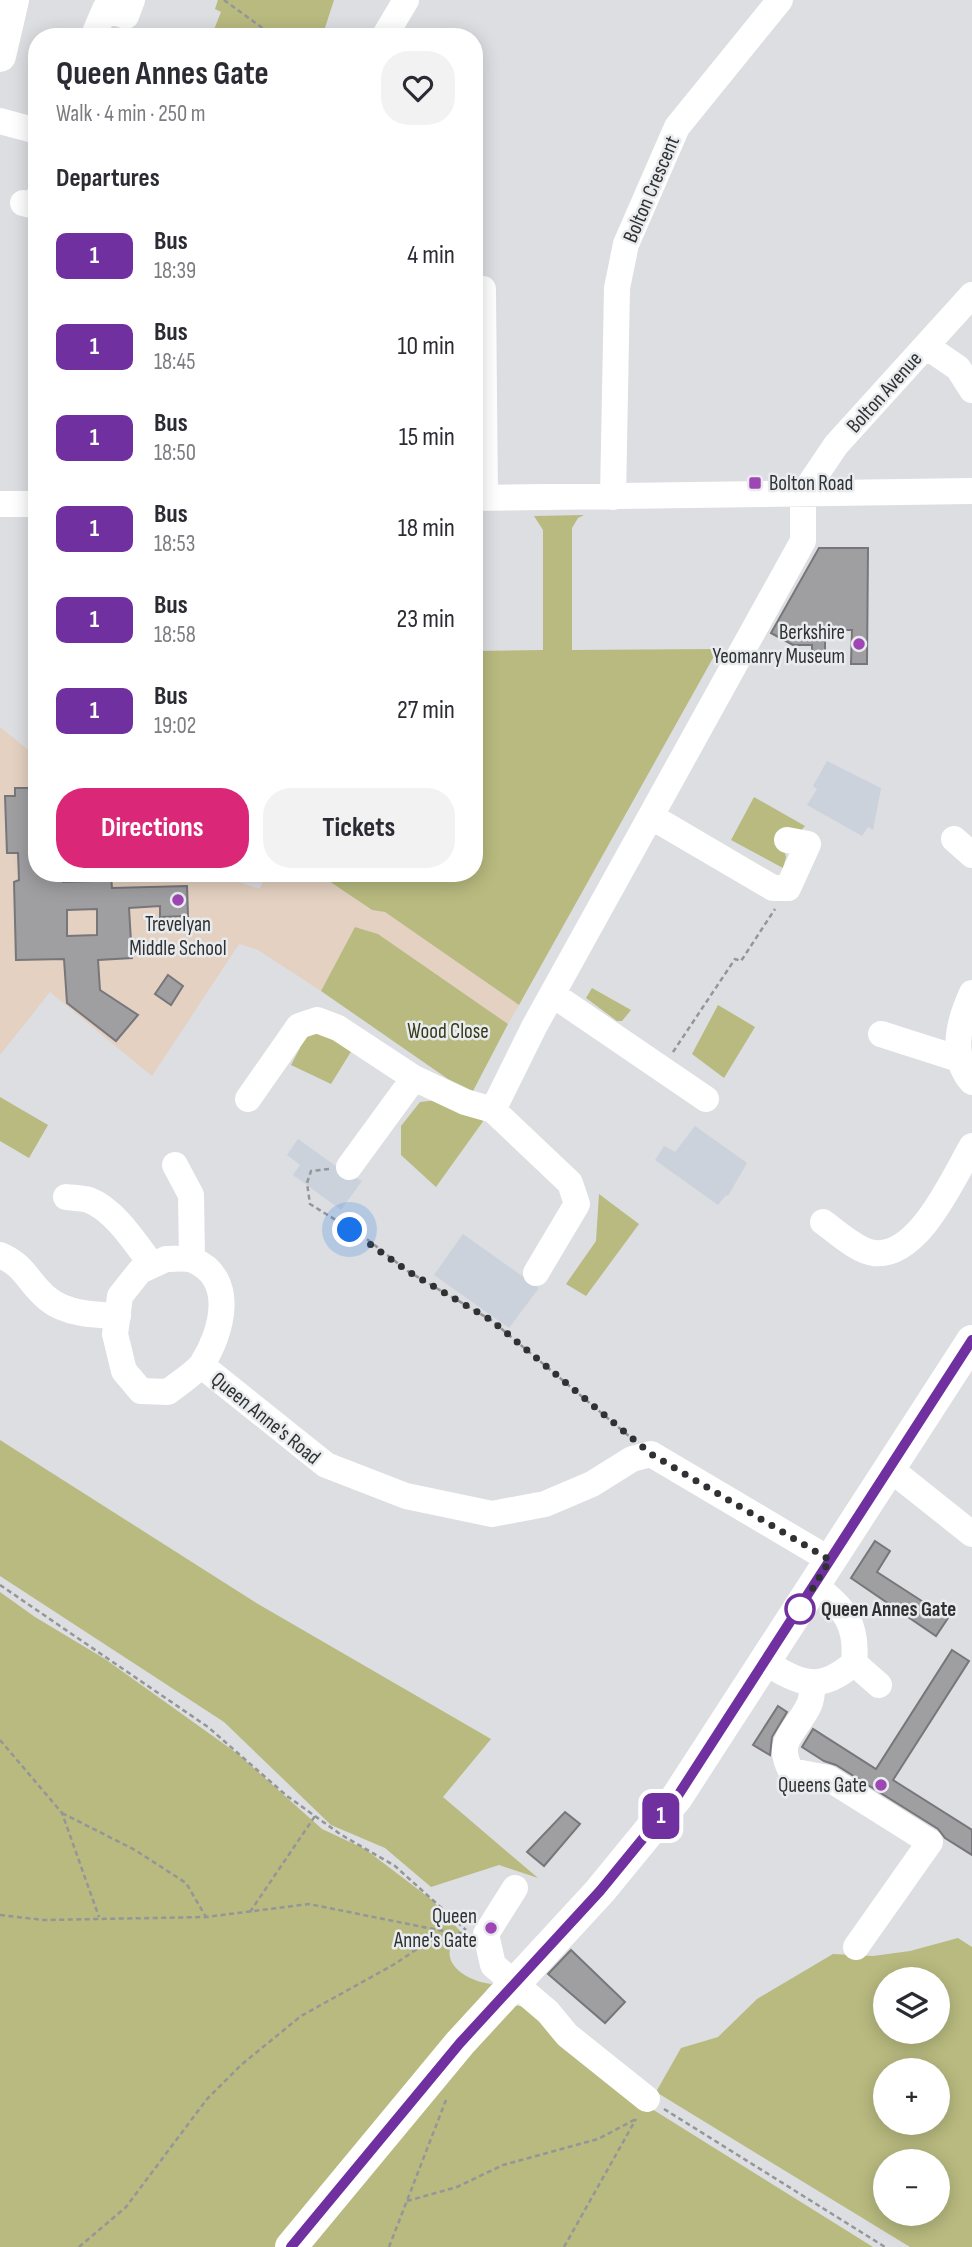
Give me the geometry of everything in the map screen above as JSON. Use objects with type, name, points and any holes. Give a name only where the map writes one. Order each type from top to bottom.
[{"type":"main road","points":[[0,56],[13,0]]},
{"type":"main road","points":[[291,2247],[460,2043],[600,1891],[677,1797],[972,1341]]},
{"type":"street","points":[[389,28],[406,0]]},
{"type":"street","name":"Bolton Crescent","points":[[613,497],[617,288],[626,244],[677,127],[780,0]]},
{"type":"street","points":[[98,28],[113,3]]},
{"type":"street","points":[[0,121],[28,129]]},
{"type":"street","name":"Bolton Avenue","points":[[803,494],[836,445],[972,295]]},
{"type":"street","points":[[926,346],[958,368],[972,390]]},
{"type":"street","points":[[483,498],[972,491]]},
{"type":"street","points":[[493,1110],[552,994],[803,541],[803,494]]},
{"type":"street","points":[[0,504],[28,504]]},
{"type":"street","points":[[652,817],[773,888],[788,888],[808,844],[787,840]]},
{"type":"street","points":[[972,993],[963,1014],[958,1045],[959,1059],[972,1082]]},
{"type":"street","points":[[552,994],[706,1099]]},
{"type":"street","points":[[248,1099],[299,1026],[317,1020],[338,1028],[414,1078],[465,1102],[493,1110],[570,1183],[577,1204],[536,1273]]},
{"type":"street","points":[[881,1034],[959,1059]]},
{"type":"street","points":[[349,1167],[414,1078]]},
{"type":"street","points":[[823,1222],[849,1241],[874,1253],[900,1248],[925,1227],[972,1146]]},
{"type":"street","points":[[66,1197],[90,1200],[132,1238],[152,1265],[166,1259],[192,1259],[191,1195],[175,1165]]},
{"type":"street","points":[[0,1255],[24,1270],[47,1298],[59,1306],[118,1316]]},
{"type":"street","name":"Queen Anne's Road","points":[[152,1265],[140,1271],[120,1296],[115,1334],[124,1371],[141,1391],[168,1392],[201,1365],[218,1331],[223,1296],[213,1274],[192,1259]]},
{"type":"street","name":"Queen Anne's Road","points":[[201,1365],[326,1465],[405,1496],[492,1514],[545,1504],[592,1484],[632,1459],[651,1454]]},
{"type":"street","points":[[651,1454],[822,1573],[857,1640],[854,1663],[840,1676],[822,1683],[802,1682],[765,1662]]},
{"type":"street","points":[[889,1468],[972,1534]]},
{"type":"street","points":[[854,1663],[879,1685]]},
{"type":"street","points":[[813,1683],[810,1704],[786,1741],[783,1757],[791,1771],[828,1778],[930,1842],[856,1947]]},
{"type":"street","points":[[515,1888],[486,1934],[493,1965],[513,1985],[548,2012],[567,2035],[642,2109]]},
{"type":"path","points":[[228,1],[263,28]]},
{"type":"path","points":[[662,1070],[735,959],[741,961],[788,888]]},
{"type":"path","points":[[349,1167],[312,1171],[307,1183],[310,1205],[368,1240],[409,1272],[491,1320],[651,1454]]},
{"type":"path","points":[[0,1585],[208,1727],[315,1816],[395,1866],[464,1930],[486,1934]]},
{"type":"path","points":[[0,1740],[62,1813],[100,1919]]},
{"type":"path","points":[[62,1813],[135,1850],[186,1883],[206,1917]]},
{"type":"path","points":[[250,1912],[315,1816]]},
{"type":"path","points":[[0,1915],[44,1920],[206,1917],[309,1904],[450,1933],[486,1934]]},
{"type":"path","points":[[79,2247],[126,2207],[207,2099],[241,2065],[301,2016],[349,1986],[393,1965],[434,1938],[450,1933]]},
{"type":"path","points":[[389,2247],[447,2097]]},
{"type":"path","points":[[407,2201],[457,2187],[503,2165],[598,2139],[642,2109]]},
{"type":"path","points":[[564,2247],[642,2109]]},
{"type":"path","points":[[642,2109],[885,2247]]},
{"type":"shaded area","name":"Trevelyan Middle School","points":[[0,727],[28,750],[28,882],[239,882],[260,889],[263,882],[330,882],[371,910],[385,912],[519,1005],[508,1024],[378,934],[355,927],[321,991],[258,950],[239,944],[152,1076],[50,992],[0,1055]]},
{"type":"shaded area","points":[[827,761],[881,788],[873,830],[868,827],[862,836],[807,805],[817,789],[813,786]]},
{"type":"shaded area","points":[[695,1126],[747,1163],[728,1196],[718,1205],[655,1160],[664,1146],[675,1152]]},
{"type":"shaded area","points":[[298,1139],[344,1172],[362,1181],[341,1210],[293,1175],[300,1165],[287,1155]]},
{"type":"shaded area","points":[[463,1234],[539,1288],[509,1328],[434,1275]]},
{"type":"green space","points":[[218,0],[334,0],[325,28],[215,28],[221,12],[215,9]]},
{"type":"green space","points":[[584,515],[578,518],[572,528],[572,650],[718,649],[519,1005],[385,912],[372,910],[330,882],[483,882],[483,651],[543,650],[543,530],[534,516]]},
{"type":"green space","points":[[754,797],[805,826],[784,850],[786,857],[783,868],[731,840]]},
{"type":"green space","name":"Wood Close","points":[[355,927],[378,934],[508,1024],[473,1091],[448,1079],[321,991]]},
{"type":"green space","points":[[592,988],[631,1010],[622,1021],[617,1021],[586,998]]},
{"type":"green space","points":[[718,1005],[755,1027],[724,1078],[692,1054]]},
{"type":"green space","points":[[297,1027],[357,1042],[331,1084],[291,1065],[300,1048],[288,1040]]},
{"type":"green space","points":[[0,1097],[48,1125],[29,1158],[0,1141]]},
{"type":"green space","points":[[437,1100],[484,1120],[436,1187],[401,1155],[401,1126],[420,1102]]},
{"type":"green space","points":[[599,1194],[639,1224],[586,1296],[566,1284],[596,1241]]},
{"type":"green space","points":[[0,1440],[258,1604],[491,1739],[443,1797],[538,1878],[499,1865],[431,1887],[385,1848],[331,1825],[224,1722],[0,1576]]},
{"type":"green space","points":[[0,1592],[35,1617],[105,1659],[238,1754],[322,1829],[365,1849],[432,1900],[461,1932],[450,1951],[455,1967],[471,1978],[492,1984],[279,2247],[0,2247]]},
{"type":"green space","points":[[958,1938],[972,1947],[972,2247],[910,2247],[876,2226],[950,2226],[950,2149],[873,2149],[873,2224],[656,2092],[681,2048],[718,2037],[757,1999],[833,1954],[873,1956],[910,1951]]},
{"type":"green space","points":[[512,2005],[541,2009],[652,2109],[873,2247],[305,2247]]},
{"type":"building","points":[[819,548],[868,548],[867,664],[851,664],[852,630],[825,630],[825,660],[812,660],[812,645],[793,645],[771,633]]},
{"type":"building","points":[[15,788],[28,788],[28,882],[112,882],[112,888],[187,886],[188,916],[160,917],[160,906],[129,908],[132,958],[98,960],[100,990],[138,1015],[116,1041],[67,1003],[64,959],[16,960],[14,882],[19,880],[18,853],[7,853],[5,796],[15,796]],"holes":[[[97,909],[97,935],[67,936],[67,910]]]},
{"type":"building","points":[[168,975],[183,986],[171,1005],[155,994]]},
{"type":"building","points":[[875,1541],[890,1551],[877,1572],[948,1618],[936,1636],[851,1578]]},
{"type":"building","points":[[952,1650],[969,1661],[893,1780],[972,1830],[972,1855],[945,1838],[938,1829],[836,1765],[802,1747],[813,1729],[876,1769]]},
{"type":"building","points":[[778,1706],[787,1712],[772,1737],[770,1755],[753,1745]]},
{"type":"building","points":[[565,1812],[580,1824],[544,1866],[527,1852]]},
{"type":"building","points":[[571,1950],[625,2002],[605,2023],[548,1974]]},
{"type":"bus line","name":"1","points":[[291,2247],[460,2043],[600,1891],[677,1797],[972,1340]]},
{"type":"place","name":"Bolton Road","points":[[755,483]]},
{"type":"place","name":"Berkshire Yeomanry Museum","points":[[859,644]]},
{"type":"place","name":"Trevelyan Middle School","points":[[178,900]]},
{"type":"place","name":"Queen Annes Gate","points":[[800,1609]]},
{"type":"place","name":"Queens Gate","points":[[881,1785]]},
{"type":"place","name":"Queen Anne's Gate","points":[[491,1928]]},
{"type":"route","points":[[350,1230],[368,1240],[409,1272],[491,1320],[651,1454],[683,1470],[830,1560],[800,1609]]}]
